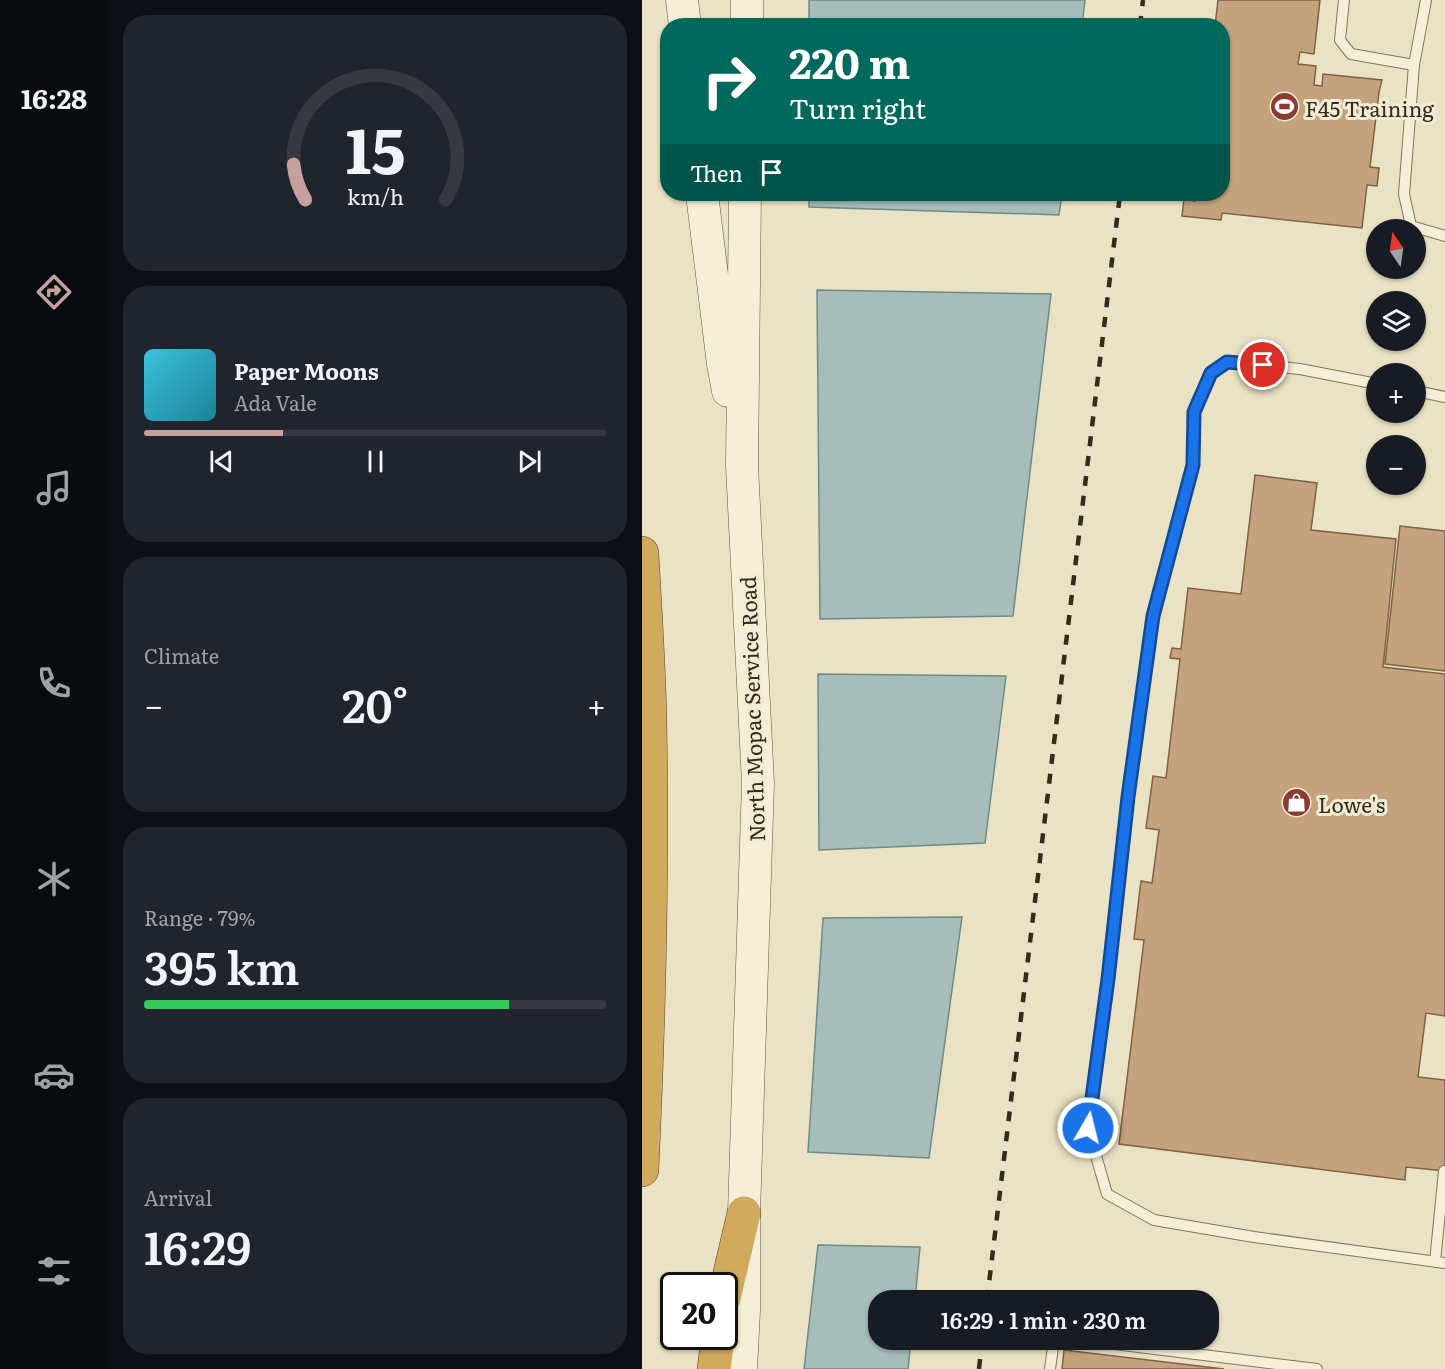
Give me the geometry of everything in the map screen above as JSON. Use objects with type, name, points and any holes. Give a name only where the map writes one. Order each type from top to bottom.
[{"type":"highway","points":[[642,553],[650,719],[651,878],[642,1170]]},
{"type":"highway","points":[[730,1272],[744,1213]]},
{"type":"highway","points":[[714,1369],[716,1350]]},
{"type":"main road","points":[[682,0],[684,18]]},
{"type":"main road","points":[[747,0],[747,18]]},
{"type":"main road","points":[[703,201],[723,364],[742,466]]},
{"type":"main road","name":"North Mopac Service Road","points":[[741,1369],[758,783],[742,466],[745,201]]},
{"type":"lane","points":[[1344,0],[1340,40],[1351,54],[1414,65]]},
{"type":"lane","points":[[1426,0],[1414,65],[1404,194],[1411,226],[1445,236]]},
{"type":"lane","points":[[1366,382],[1300,369],[1227,362],[1211,373],[1194,412],[1193,465],[1153,616],[1128,797],[1108,979],[1088,1128],[1107,1194],[1154,1220],[1254,1237],[1440,1263],[1444,1171]]},
{"type":"lane","points":[[1426,393],[1445,397]]},
{"type":"lane","points":[[1050,1369],[1053,1350]]},
{"type":"lane","points":[[1163,1350],[1317,1369]]},
{"type":"water","points":[[809,0],[1085,0],[1083,18],[809,18]]},
{"type":"water","points":[[809,201],[1061,201],[1059,215],[809,207]]},
{"type":"water","points":[[817,290],[1051,294],[1013,616],[820,619]]},
{"type":"water","points":[[818,674],[1006,676],[985,843],[819,850]]},
{"type":"water","points":[[962,917],[929,1158],[808,1152],[823,918]]},
{"type":"water","points":[[818,1245],[920,1247],[916,1290],[868,1290],[868,1350],[910,1350],[908,1369],[804,1369]]},
{"type":"building","points":[[1218,0],[1320,0],[1314,54],[1300,52],[1298,64],[1316,66],[1314,85],[1322,86],[1323,74],[1382,80],[1370,167],[1379,168],[1377,186],[1367,185],[1362,228],[1222,213],[1221,220],[1182,216],[1184,201],[1230,201],[1230,18],[1216,18]]},
{"type":"building","name":"Lowe's","points":[[1255,475],[1317,483],[1311,530],[1396,539],[1383,667],[1445,674],[1445,1016],[1426,1013],[1418,1077],[1445,1080],[1445,1171],[1406,1167],[1405,1180],[1119,1144],[1144,940],[1134,939],[1141,881],[1152,883],[1159,830],[1146,828],[1153,776],[1166,778],[1180,659],[1170,658],[1172,648],[1181,649],[1188,588],[1241,594]]},
{"type":"building","points":[[1400,526],[1445,531],[1445,671],[1385,664]]},
{"type":"building","points":[[1064,1350],[1224,1369],[1062,1369]]},
{"type":"railway","points":[[1141,18],[1143,0]]},
{"type":"railway","points":[[988,1290],[1119,201]]},
{"type":"railway","points":[[979,1369],[981,1350]]},
{"type":"place","name":"F45 Training","points":[[1284,107]]},
{"type":"place","name":"Lowe's","points":[[1297,803]]},
{"type":"route","points":[[1088,1128],[1108,979],[1128,797],[1153,616],[1193,465],[1194,412],[1211,373],[1227,362],[1263,365]]}]
